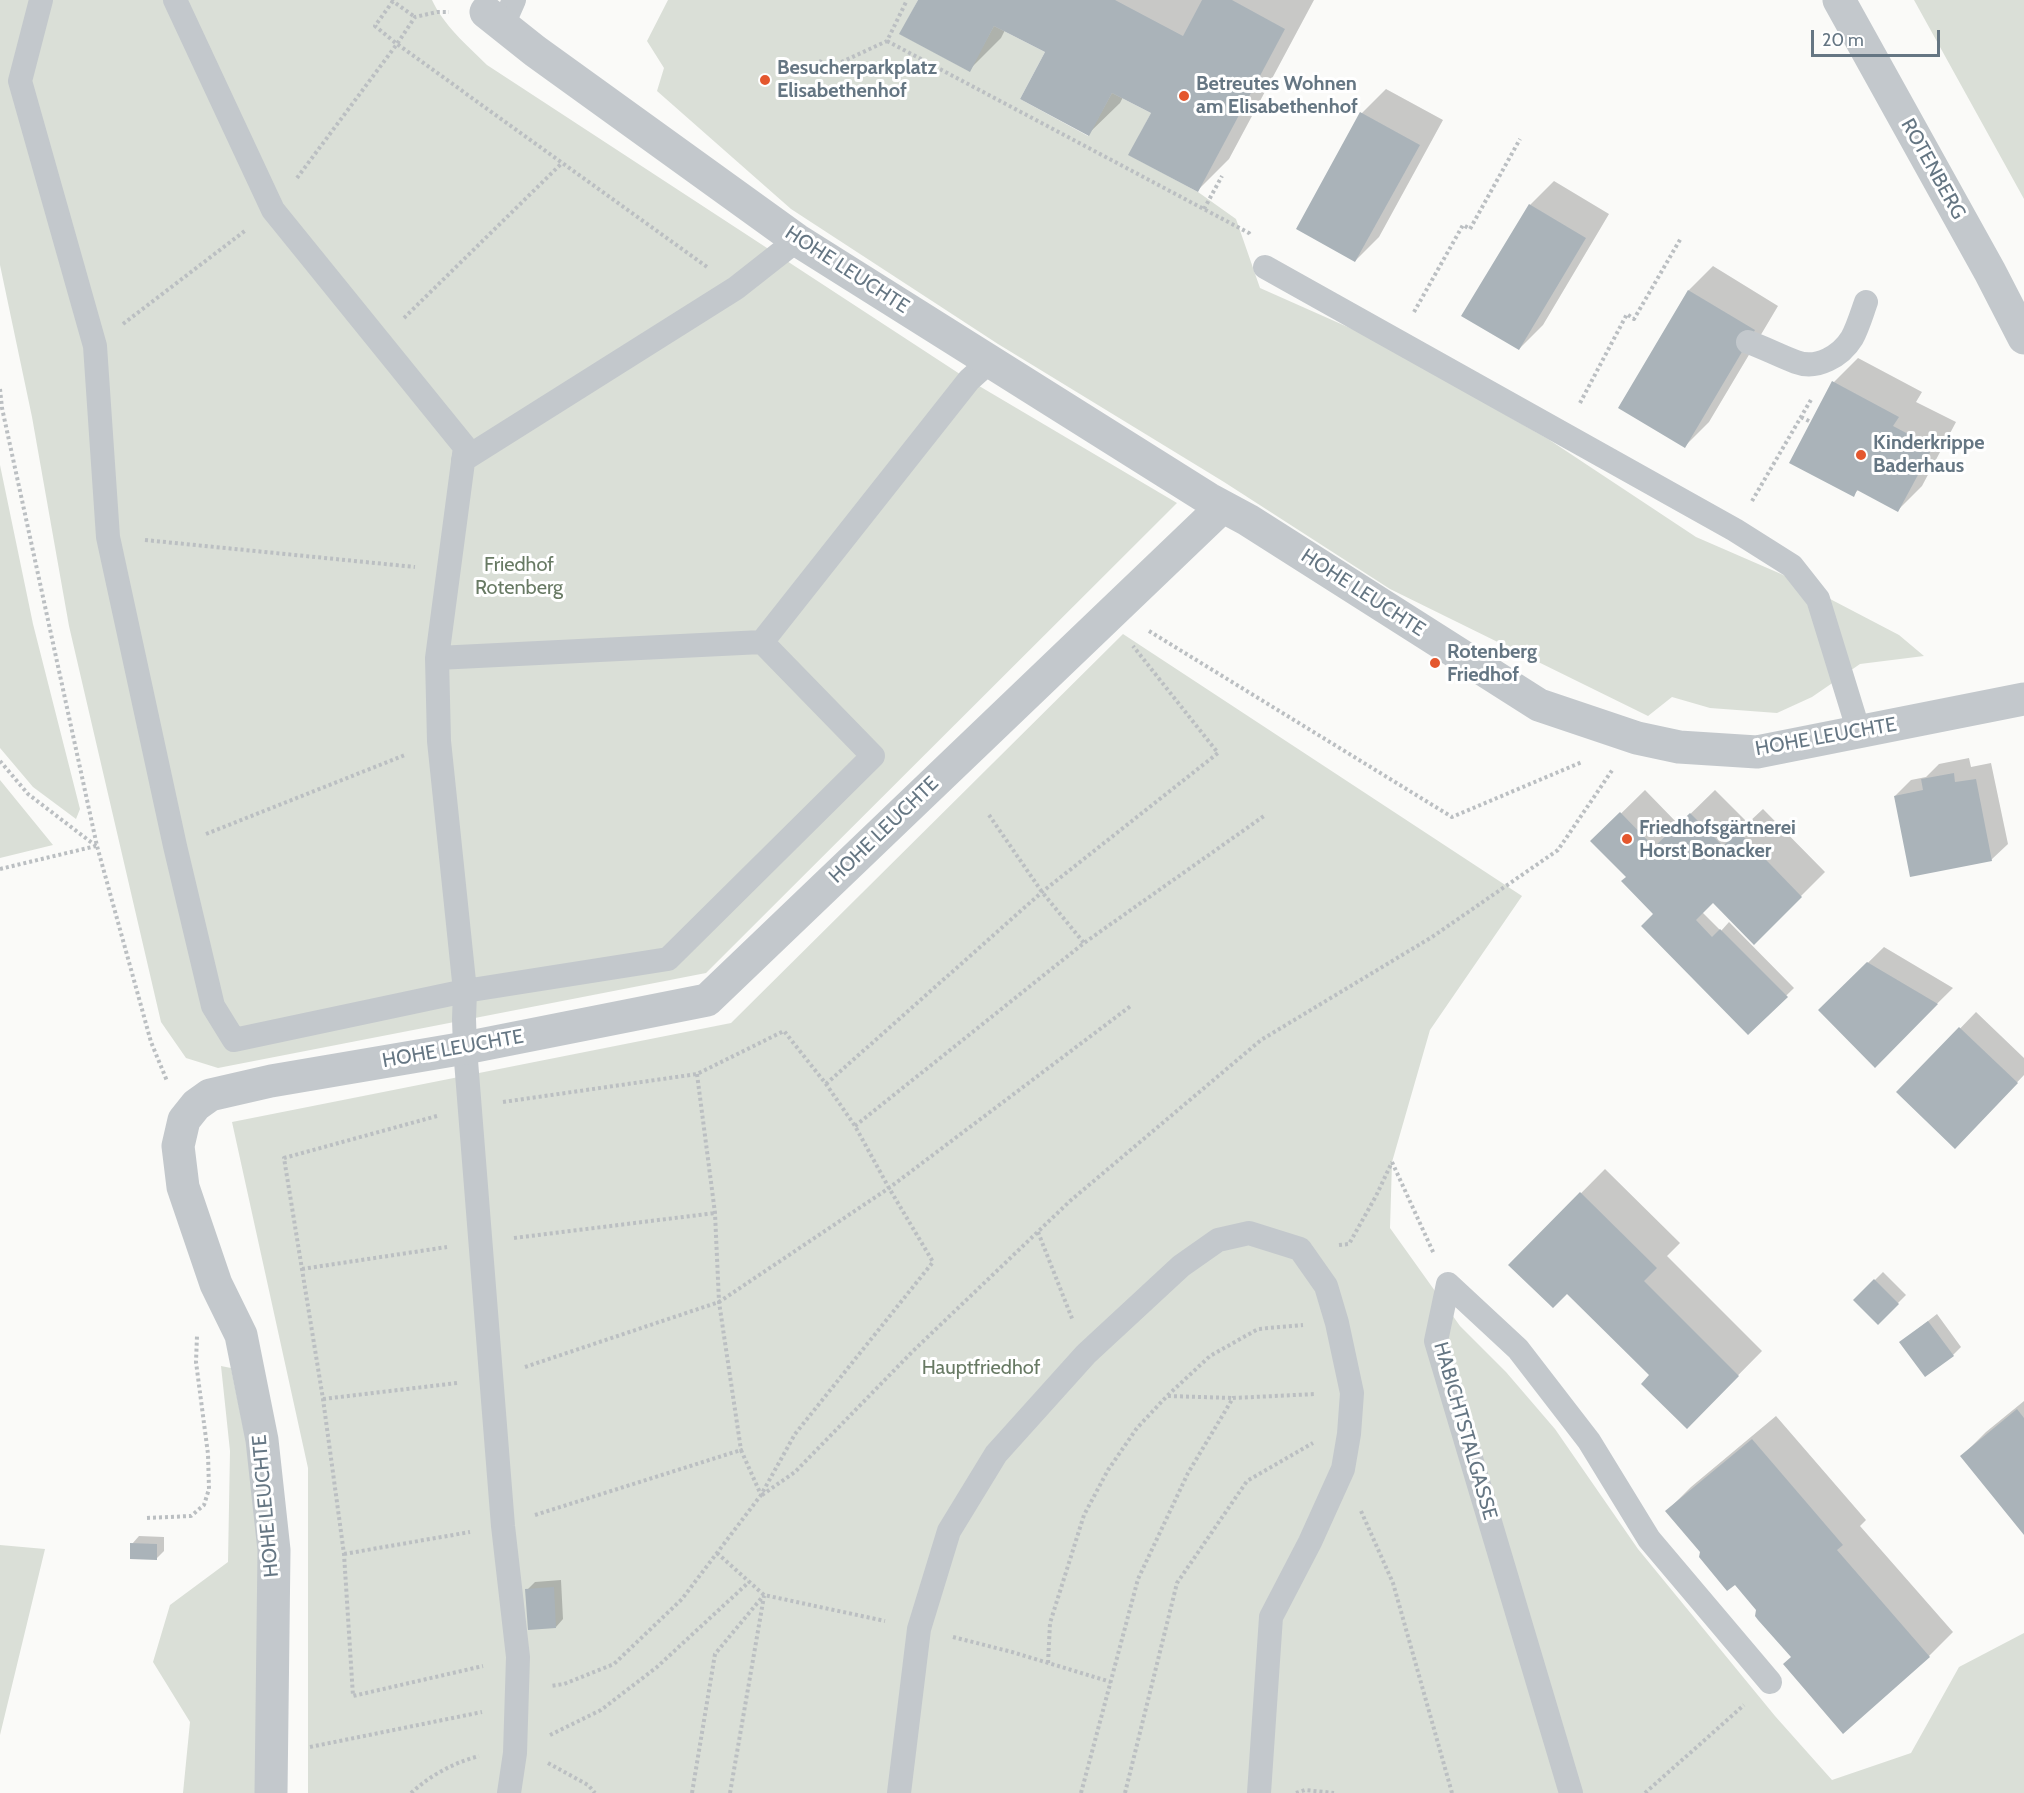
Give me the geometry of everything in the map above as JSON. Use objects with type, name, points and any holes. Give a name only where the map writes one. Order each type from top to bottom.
[{"type":"street","name":"ROTENBERG","points":[[1839,0],[1990,272],[2024,339]]},
{"type":"street","name":"HOHE LEUCHTE","points":[[495,9],[797,240],[1222,507],[1248,520],[1539,705],[1637,738],[1678,747],[1757,752],[2024,699]]},
{"type":"street","name":"HOHE LEUCHTE","points":[[271,1793],[274,1550],[262,1440],[241,1335],[216,1284],[183,1187],[178,1146],[184,1120],[196,1105],[210,1095],[271,1081],[465,1048],[707,1000],[1222,507]]},
{"type":"lane","points":[[41,0],[20,81],[95,346],[108,537],[175,846],[213,1006],[234,1040],[465,991],[668,959],[873,756],[762,642],[437,658]]},
{"type":"lane","points":[[175,0],[273,210],[465,447],[437,658],[439,741],[465,991],[465,1048],[491,1378],[503,1526],[518,1658],[514,1753],[508,1793]]},
{"type":"lane","points":[[463,460],[736,288],[797,240]]},
{"type":"lane","points":[[1265,267],[1735,530],[1792,566],[1818,598],[1859,732]]},
{"type":"lane","points":[[1749,342],[1798,363],[1822,363],[1838,353],[1852,338],[1866,302]]},
{"type":"lane","points":[[762,642],[969,380],[989,362]]},
{"type":"lane","points":[[899,1793],[919,1629],[949,1531],[996,1454],[1086,1354],[1181,1266],[1218,1240],[1249,1233],[1300,1249],[1326,1286],[1337,1323],[1352,1393],[1349,1434],[1343,1469],[1310,1542],[1271,1617],[1259,1793]]},
{"type":"lane","points":[[1448,1284],[1518,1349],[1589,1441],[1649,1539],[1770,1682]]},
{"type":"lane","name":"HABICHTSTALGASSE","points":[[1448,1284],[1436,1341],[1571,1793]]},
{"type":"path","points":[[819,61],[833,66],[887,41],[908,0]]},
{"type":"path","points":[[95,346],[273,210],[397,44],[415,16],[392,1],[375,26],[397,44],[736,288]]},
{"type":"path","points":[[887,41],[1249,233]]},
{"type":"path","points":[[1397,342],[1463,225],[1470,229],[1520,139]]},
{"type":"path","points":[[380,342],[562,163]]},
{"type":"path","points":[[1204,209],[1222,176]]},
{"type":"path","points":[[1564,433],[1627,314],[1634,319],[1681,238]]},
{"type":"path","points":[[0,389],[1,406],[96,846],[151,1042],[184,1120]]},
{"type":"path","points":[[1735,530],[1817,389]]},
{"type":"path","points":[[1801,417],[1811,422]]},
{"type":"path","points":[[108,537],[448,570]]},
{"type":"path","points":[[1144,628],[1452,817],[1583,762]]},
{"type":"path","points":[[826,1084],[1042,892],[1218,753],[1131,643]]},
{"type":"path","points":[[175,846],[439,741]]},
{"type":"path","points":[[0,761],[28,794],[96,846]]},
{"type":"path","points":[[761,1495],[795,1472],[913,1352],[1080,1193],[1261,1040],[1432,937],[1558,850],[1617,764]]},
{"type":"path","points":[[989,815],[1042,892],[1084,943]]},
{"type":"path","points":[[855,1126],[1084,943],[1264,816]]},
{"type":"path","points":[[0,869],[96,846]]},
{"type":"path","points":[[323,1399],[491,1378],[719,1302],[905,1176],[1132,1005]]},
{"type":"path","points":[[308,1747],[516,1699],[564,1684],[614,1664],[682,1599],[761,1495],[795,1434],[933,1262],[888,1188],[855,1126],[826,1084],[784,1031],[697,1074],[470,1106],[284,1158],[323,1399],[344,1554],[353,1696],[518,1658]]},
{"type":"path","points":[[697,1074],[715,1213],[719,1302],[741,1450],[761,1495]]},
{"type":"path","points":[[1300,1249],[1349,1244],[1376,1197],[1392,1162],[1448,1284]]},
{"type":"path","points":[[1038,1232],[1086,1354]]},
{"type":"path","points":[[147,1518],[191,1516],[204,1505],[209,1488],[208,1455],[196,1362],[197,1311],[216,1284]]},
{"type":"path","points":[[1048,1663],[1050,1623],[1083,1515],[1108,1470],[1137,1428],[1210,1356],[1258,1329],[1337,1323]]},
{"type":"path","points":[[1167,1396],[1233,1398],[1352,1393]]},
{"type":"path","points":[[1081,1793],[1138,1579],[1188,1473],[1233,1398]]},
{"type":"path","points":[[1125,1793],[1177,1583],[1247,1481],[1311,1444],[1349,1434]]},
{"type":"path","points":[[344,1554],[503,1526],[741,1450]]},
{"type":"path","points":[[1343,1469],[1393,1583],[1452,1793]]},
{"type":"path","points":[[717,1553],[764,1595],[919,1629]]},
{"type":"path","points":[[514,1753],[602,1710],[657,1667],[749,1582]]},
{"type":"path","points":[[692,1793],[715,1654],[764,1595]]},
{"type":"path","points":[[730,1793],[764,1595]]},
{"type":"path","points":[[951,1637],[1111,1682]]},
{"type":"path","points":[[1645,1793],[1770,1682]]},
{"type":"path","points":[[411,1793],[425,1781],[460,1761],[488,1754],[514,1753],[554,1765],[588,1785],[595,1793]]},
{"type":"path","points":[[1296,1793],[1305,1790],[1334,1793]]},
{"type":"green space","name":"Friedhof Rotenberg","points":[[0,0],[432,0],[449,27],[487,65],[969,380],[1177,503],[706,973],[218,1068],[186,1058],[161,1022],[69,626],[32,417],[0,265]]},
{"type":"green space","points":[[668,0],[918,0],[900,34],[969,71],[994,26],[1045,52],[1020,99],[1088,136],[1112,93],[1151,113],[1129,155],[1198,192],[1236,219],[1260,288],[1368,336],[1548,439],[1696,537],[1788,577],[1899,635],[1924,656],[1860,664],[1812,697],[1777,713],[1710,708],[1672,697],[1648,716],[1390,589],[1224,482],[998,344],[791,209],[657,91],[664,68],[647,41]]},
{"type":"green space","points":[[1914,0],[2024,0],[2024,199]]},
{"type":"green space","points":[[0,465],[33,624],[80,809],[76,819],[33,787],[0,748]]},
{"type":"green space","name":"Hauptfriedhof","points":[[1123,634],[1522,896],[1430,1030],[1392,1162],[1390,1228],[1460,1326],[1506,1372],[1555,1429],[1638,1549],[1775,1716],[1832,1780],[1911,1753],[1959,1667],[2024,1633],[2024,1793],[308,1793],[308,1468],[232,1122],[731,1023]]},
{"type":"green space","points":[[0,780],[53,845],[0,858]]},
{"type":"green space","points":[[221,1366],[231,1368],[248,1450],[260,1552],[257,1793],[183,1793],[190,1722],[153,1662],[170,1605],[228,1562],[230,1451]]},
{"type":"green space","points":[[0,1545],[45,1549],[0,1735]]},
{"type":"building","name":"Betreutes Wohnen am Elisabethenhof","points":[[918,0],[1115,0],[1183,36],[1202,0],[1232,0],[1285,29],[1198,192],[1128,155],[1151,113],[1112,93],[1089,136],[1020,99],[1045,52],[994,26],[970,72],[899,34]]},
{"type":"building","points":[[1360,112],[1420,145],[1355,262],[1296,229]]},
{"type":"building","points":[[1529,204],[1586,238],[1519,350],[1461,316]]},
{"type":"building","points":[[1688,290],[1755,330],[1685,448],[1618,408]]},
{"type":"building","name":"Kinderkrippe Baderhaus","points":[[1832,381],[1899,417],[1893,426],[1933,447],[1898,512],[1857,490],[1854,497],[1789,463]]},
{"type":"building","points":[[1954,773],[1955,782],[1976,779],[1992,861],[1910,877],[1894,796],[1923,790],[1921,779]]},
{"type":"building","points":[[1620,812],[1654,847],[1690,813],[1723,846],[1738,831],[1802,897],[1754,945],[1713,903],[1696,920],[1712,937],[1720,929],[1788,997],[1748,1035],[1641,926],[1653,914],[1621,881],[1626,877],[1590,841]]},
{"type":"building","points":[[1867,962],[1938,1004],[1875,1068],[1818,1010]]},
{"type":"building","points":[[1959,1027],[2018,1083],[1955,1149],[1896,1092]]},
{"type":"building","points":[[1580,1192],[1657,1268],[1644,1281],[1739,1376],[1687,1429],[1641,1384],[1649,1375],[1567,1294],[1553,1308],[1508,1265]]},
{"type":"building","points":[[1874,1279],[1899,1304],[1878,1325],[1853,1300]]},
{"type":"building","points":[[1928,1321],[1954,1356],[1925,1377],[1899,1342]]},
{"type":"building","points":[[2017,1409],[2024,1418],[2024,1535],[1960,1456]]},
{"type":"building","points":[[1752,1439],[1843,1545],[1837,1550],[1930,1657],[1843,1734],[1783,1664],[1791,1657],[1755,1616],[1756,1610],[1735,1585],[1727,1591],[1699,1557],[1700,1552],[1665,1511]]},
{"type":"building","points":[[130,1543],[157,1544],[157,1560],[130,1559]]},
{"type":"building","points":[[554,1587],[556,1628],[528,1630],[525,1589]]},
{"type":"place","name":"Besucherparkplatz Elisabethenhof","points":[[765,80]]},
{"type":"place","name":"Betreutes Wohnen am Elisabethenhof","points":[[1184,96]]},
{"type":"place","name":"Kinderkrippe Baderhaus","points":[[1861,455]]},
{"type":"place","name":"Rotenberg Friedhof","points":[[1435,663]]},
{"type":"place","name":"Friedhofsgärtnerei Horst Bonacker","points":[[1627,839]]}]
